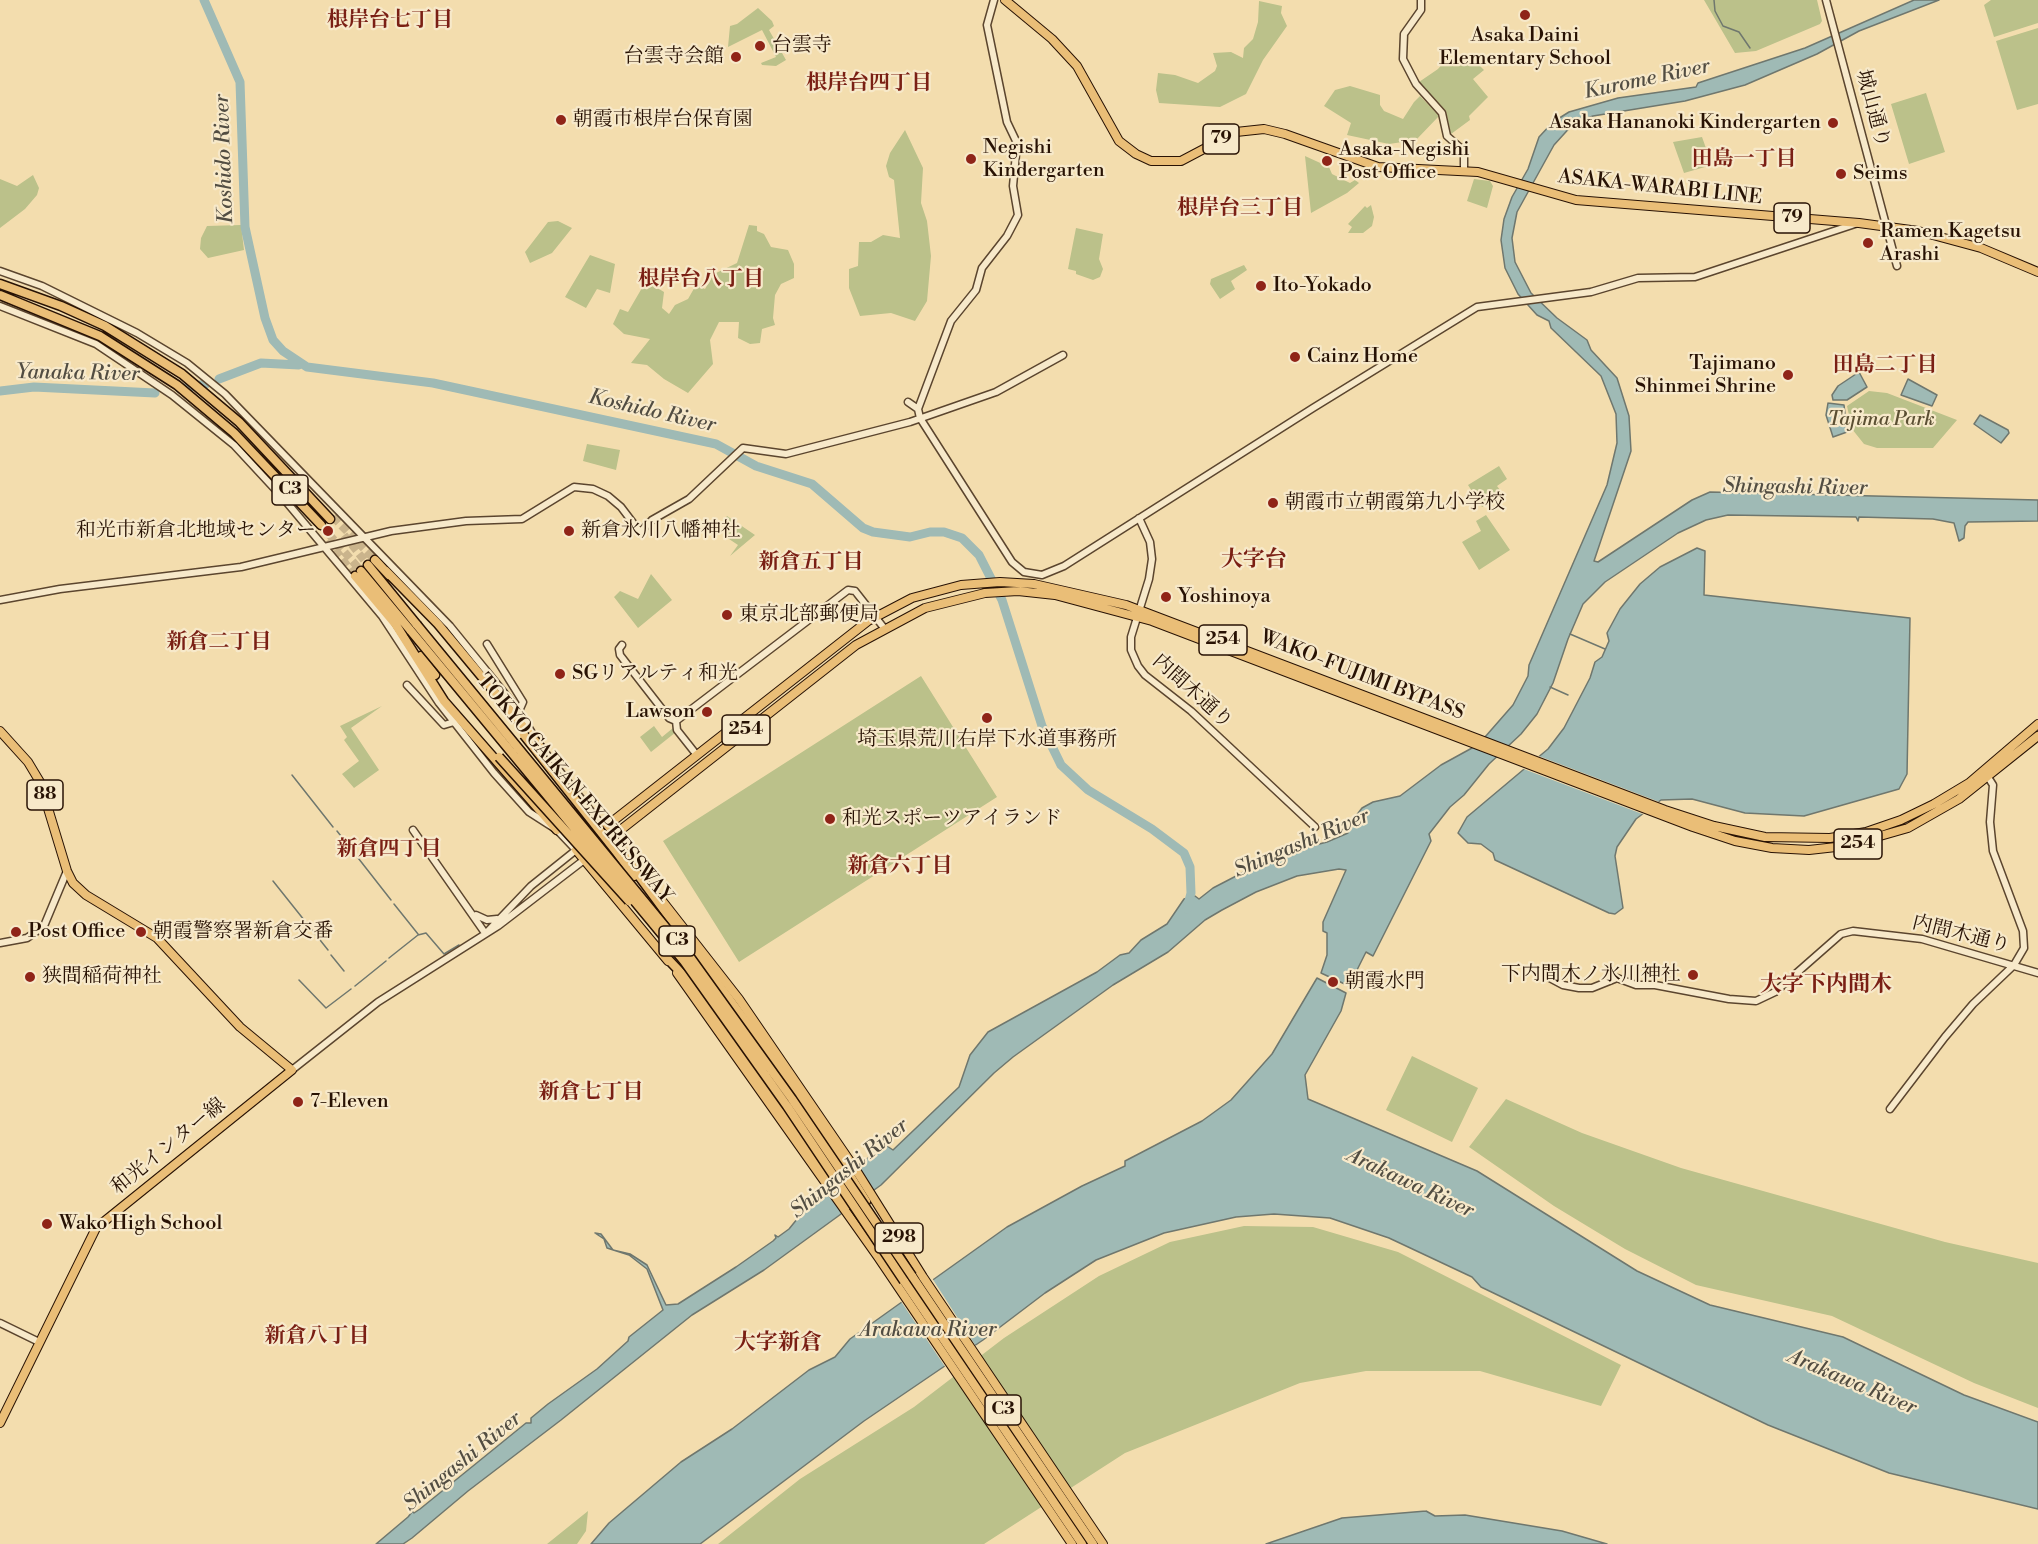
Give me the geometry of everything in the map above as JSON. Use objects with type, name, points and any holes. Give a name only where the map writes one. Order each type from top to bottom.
[{"type":"highway","name":"C3","points":[[0,284],[95,321],[163,361],[239,422],[332,518]]},
{"type":"highway","name":"C3","points":[[0,295],[80,326],[139,358],[197,400],[257,455],[320,526]]},
{"type":"highway","points":[[365,568],[386,571],[436,625],[542,749]]},
{"type":"highway","points":[[365,568],[394,622],[444,701],[556,831]]},
{"type":"highway","name":"TOKYO GAIKAN EXPRESSWAY","points":[[365,568],[669,942],[736,1033],[883,1240],[1082,1544]]},
{"type":"highway","points":[[394,622],[435,675]]},
{"type":"highway","name":"TOKYO GAIKAN EXPRESSWAY","points":[[414,628],[690,957],[1093,1544]]},
{"type":"highway","points":[[524,735],[615,850],[690,957]]},
{"type":"highway","points":[[499,757],[598,868],[669,942]]},
{"type":"highway","points":[[633,863],[636,872],[720,984],[823,1132],[883,1240]]},
{"type":"highway","points":[[665,956],[685,977],[730,1036],[820,1167],[883,1240]]},
{"type":"main road","name":"ASAKA-WARABI LINE","points":[[1005,0],[1072,60],[1092,89],[1119,141],[1145,159],[1165,163],[1181,161],[1236,132],[1264,129],[1386,168],[1464,170],[1509,180],[1576,200],[1886,226],[1959,241],[2038,272]]},
{"type":"main road","name":"WAKO-FUJIMI BYPASS","points":[[576,850],[875,616],[926,593],[981,583],[1000,582],[1056,588],[1138,613],[1654,809],[1750,835],[1786,839],[1830,838],[1874,830],[1915,815],[1947,797],[1986,774],[2038,736]]},
{"type":"main road","name":"WAKO-FUJIMI BYPASS","points":[[584,860],[822,671],[884,628],[939,603],[1005,591],[1062,596],[1138,613]]},
{"type":"main road","name":"WAKO-FUJIMI BYPASS","points":[[1986,774],[2038,724]]},
{"type":"main road","name":"88","points":[[0,731],[28,762],[40,782],[67,871],[86,895],[157,938],[240,1027],[292,1070]]},
{"type":"main road","name":"298","points":[[604,828],[739,999],[856,1170],[935,1296],[1103,1544]]},
{"type":"main road","points":[[597,834],[599,847],[627,909]]},
{"type":"main road","name":"298","points":[[576,850],[665,956],[878,1257],[1072,1544]]},
{"type":"main road","name":"和光インター線","points":[[0,1423],[2,1412],[96,1228],[292,1070]]},
{"type":"street","points":[[994,0],[987,25],[1007,122],[1017,143],[1013,191],[1018,215],[1003,242],[984,265],[976,290],[951,321],[918,409],[920,418],[1012,562],[1024,572],[1042,575],[1056,571],[1466,313],[1481,306],[1591,292],[1638,278],[1695,277],[1859,223]]},
{"type":"street","points":[[1421,0],[1421,10],[1404,34],[1403,60],[1416,84],[1442,113],[1447,136],[1464,151],[1464,170]]},
{"type":"street","name":"城山通り","points":[[1826,0],[1898,266]]},
{"type":"street","points":[[0,271],[106,316],[193,368],[246,414],[450,626],[519,711],[542,749],[604,828]]},
{"type":"street","points":[[0,306],[90,341],[172,395],[247,458],[396,634],[426,686],[523,806],[556,831],[576,850],[531,886],[487,932]]},
{"type":"street","points":[[0,600],[60,589],[242,567],[363,538],[447,523],[522,519],[567,489],[581,487],[600,491],[614,500],[640,532],[652,520],[689,499],[739,450],[746,448],[766,454],[792,453],[920,418],[996,392],[1063,356]]},
{"type":"street","points":[[908,402],[918,409]]},
{"type":"street","name":"内間木通り","points":[[1139,518],[1150,542],[1152,559],[1131,644],[1141,671],[1191,711],[1314,825]]},
{"type":"street","points":[[676,721],[847,590],[855,591],[884,628]]},
{"type":"street","points":[[487,644],[523,702],[519,711]]},
{"type":"street","points":[[622,645],[618,650],[620,655],[669,718],[676,721]]},
{"type":"street","points":[[407,686],[444,725],[454,722]]},
{"type":"street","points":[[676,721],[678,730],[696,754]]},
{"type":"street","points":[[1890,1109],[1945,1037],[1973,1004],[2014,965],[2023,951],[2025,938],[1993,851],[1990,822],[1993,785],[1986,774]]},
{"type":"street","points":[[413,830],[487,932]]},
{"type":"street","points":[[292,1070],[378,1002],[506,920],[584,860]]},
{"type":"street","points":[[0,943],[25,939],[44,926],[67,871]]},
{"type":"street","points":[[472,913],[487,920],[501,916]]},
{"type":"street","name":"内間木通り","points":[[1548,977],[1575,988],[1592,988],[1617,978],[1636,985],[1655,985],[1753,1001],[1772,995],[1841,934],[1852,932],[1922,939],[2038,973]]},
{"type":"street","points":[[0,1323],[39,1342]]},
{"type":"green space","points":[[1704,0],[1817,0],[1822,21],[1820,24],[1756,51],[1735,53]]},
{"type":"green space","points":[[1991,0],[2038,0],[2038,23],[1994,37],[1984,5]]},
{"type":"green space","points":[[1259,1],[1282,6],[1281,13],[1287,26],[1263,60],[1246,94],[1220,107],[1159,103],[1156,90],[1158,73],[1175,75],[1198,83],[1215,71],[1217,66],[1213,53],[1231,52],[1243,58],[1244,48],[1253,39],[1258,22]]},
{"type":"green space","points":[[758,8],[772,21],[774,26],[769,30],[786,60],[776,66],[761,63],[776,57],[762,30],[728,47],[730,26],[737,24]]},
{"type":"green space","points":[[2038,28],[2038,104],[2017,110],[1996,41]]},
{"type":"green space","points":[[1449,56],[1450,60],[1475,61],[1484,70],[1473,79],[1488,97],[1469,116],[1470,120],[1451,134],[1446,111],[1419,82],[1438,69]]},
{"type":"green space","points":[[1350,86],[1380,95],[1380,105],[1384,111],[1403,119],[1420,96],[1439,116],[1416,140],[1389,144],[1347,135],[1351,123],[1324,106],[1335,90]]},
{"type":"green space","points":[[1926,93],[1945,152],[1909,164],[1891,104]]},
{"type":"green space","points":[[905,130],[923,168],[921,203],[927,221],[931,256],[927,301],[915,321],[891,313],[860,316],[849,288],[849,269],[858,266],[859,242],[871,242],[883,235],[900,238],[894,180],[889,177],[886,166],[890,153]]},
{"type":"green space","points":[[1702,137],[1712,165],[1684,173],[1673,142]]},
{"type":"green space","points":[[1305,156],[1329,167],[1332,174],[1350,183],[1355,180],[1359,183],[1347,193],[1311,213]]},
{"type":"green space","points":[[33,175],[39,188],[37,195],[25,209],[0,228],[0,179],[17,186]]},
{"type":"green space","points":[[1474,179],[1490,181],[1493,186],[1487,208],[1467,201]]},
{"type":"green space","points":[[1371,205],[1374,217],[1372,226],[1363,233],[1348,233],[1352,227],[1348,224],[1365,206],[1367,208]]},
{"type":"green space","points":[[558,221],[572,228],[552,253],[530,263],[525,252],[548,222]]},
{"type":"green space","points":[[241,225],[244,250],[208,258],[200,249],[201,238],[207,226]]},
{"type":"green space","points":[[749,225],[757,226],[757,231],[764,234],[771,247],[788,250],[794,264],[794,278],[781,284],[775,295],[773,318],[775,325],[762,329],[760,343],[750,344],[738,338],[739,322],[719,322],[710,340],[713,364],[688,393],[664,379],[647,365],[631,363],[650,339],[624,334],[613,324],[620,309],[628,312],[646,281],[664,292],[662,308],[669,314],[675,305],[688,299],[696,285],[705,289],[714,274],[737,263]]},
{"type":"green space","points":[[1076,228],[1103,234],[1099,259],[1103,269],[1100,277],[1093,280],[1068,269]]},
{"type":"green space","points":[[590,255],[615,264],[610,293],[597,289],[586,308],[565,297]]},
{"type":"green space","points":[[1244,265],[1247,270],[1231,281],[1235,289],[1220,299],[1210,284],[1211,279]]},
{"type":"green space","name":"Tajima Park","points":[[1869,391],[1887,393],[1957,420],[1933,448],[1877,448],[1864,444],[1852,429],[1847,406]]},
{"type":"green space","points":[[587,444],[620,450],[616,470],[583,461]]},
{"type":"green space","points":[[1499,466],[1507,479],[1497,486],[1503,494],[1482,507],[1468,485]]},
{"type":"green space","points":[[1486,515],[1510,550],[1479,570],[1462,542],[1481,531],[1476,521]]},
{"type":"green space","points":[[727,516],[755,535],[730,556],[738,545],[726,537],[729,528],[722,524]]},
{"type":"green space","points":[[651,574],[672,600],[638,628],[614,597],[620,591],[638,599]]},
{"type":"green space","name":"和光スポーツアイランド","points":[[921,676],[997,797],[739,962],[663,841]]},
{"type":"green space","points":[[382,706],[351,728],[379,770],[354,788],[342,774],[359,761],[344,740],[347,737],[340,726]]},
{"type":"green space","points":[[654,726],[662,737],[673,728],[676,732],[651,752],[640,737]]},
{"type":"green space","points":[[1412,1056],[1478,1088],[1452,1142],[1386,1110]]},
{"type":"green space","points":[[1506,1099],[1582,1133],[1681,1168],[1945,1242],[2038,1263],[2038,1408],[1974,1383],[1832,1316],[1696,1285],[1625,1249],[1554,1206],[1469,1147]]},
{"type":"green space","points":[[1244,1226],[1313,1227],[1398,1252],[1621,1365],[1601,1406],[1480,1371],[1366,1371],[1300,1383],[1125,1453],[984,1544],[718,1544],[800,1479],[914,1407],[1004,1338],[1099,1276],[1170,1242]]},
{"type":"green space","points":[[588,1511],[586,1531],[577,1544],[547,1544]]},
{"type":"water","points":[[1914,0],[1939,0],[1859,31],[1817,54],[1745,85],[1685,101],[1593,116],[1574,123],[1554,145],[1517,212],[1512,238],[1515,262],[1531,293],[1557,318],[1587,340],[1591,350],[1617,378],[1629,416],[1631,451],[1594,561],[1598,562],[1692,500],[1710,492],[2038,500],[2038,521],[1968,522],[1965,526],[1964,538],[1959,541],[1954,523],[1933,519],[1859,517],[1858,521],[1856,517],[1728,515],[1706,520],[1678,533],[1605,582],[1583,604],[1553,683],[1537,714],[1521,734],[1489,764],[1464,795],[1450,807],[1429,834],[1431,841],[1373,956],[1366,952],[1349,986],[1321,973],[1327,955],[1327,933],[1323,931],[1323,922],[1346,870],[1339,869],[1297,876],[1256,892],[1222,910],[1205,920],[1168,952],[1113,985],[1013,1057],[881,1185],[764,1270],[692,1315],[468,1491],[412,1538],[403,1544],[376,1544],[408,1517],[412,1512],[409,1508],[414,1513],[420,1509],[526,1423],[531,1423],[531,1418],[597,1369],[628,1341],[629,1337],[663,1310],[647,1269],[629,1255],[614,1250],[630,1254],[647,1265],[666,1305],[678,1304],[773,1241],[776,1238],[775,1235],[778,1237],[789,1229],[815,1197],[865,1164],[865,1160],[871,1156],[867,1149],[871,1146],[877,1153],[887,1146],[893,1150],[959,1087],[970,1055],[988,1032],[1097,972],[1120,955],[1129,953],[1141,940],[1167,924],[1184,899],[1195,896],[1199,899],[1213,888],[1265,861],[1288,852],[1327,842],[1348,833],[1349,825],[1362,808],[1373,802],[1400,796],[1441,765],[1472,748],[1485,737],[1513,705],[1528,676],[1529,665],[1607,485],[1617,443],[1616,414],[1601,376],[1551,328],[1549,321],[1537,315],[1518,294],[1505,268],[1501,240],[1504,219],[1512,197],[1528,169],[1539,137],[1553,122],[1569,112],[1618,98],[1696,87],[1698,83],[1805,48]]},
{"type":"water","points":[[1859,372],[1867,387],[1847,400],[1833,400],[1832,395],[1838,386]]},
{"type":"water","points":[[1908,379],[1937,395],[1932,406],[1901,395]]},
{"type":"water","points":[[1828,403],[1844,405],[1847,432],[1833,437],[1826,415]]},
{"type":"water","points":[[1980,415],[2008,430],[2009,433],[2001,443],[1974,424]]},
{"type":"water","points":[[1697,548],[1705,551],[1704,595],[1910,618],[1907,774],[1899,789],[1804,816],[1745,813],[1692,799],[1661,800],[1636,819],[1617,847],[1615,856],[1623,908],[1615,914],[1609,913],[1495,860],[1493,853],[1481,844],[1468,843],[1458,833],[1467,817],[1548,749],[1564,728],[1590,678],[1595,662],[1602,657],[1609,641],[1607,633],[1620,609],[1640,584],[1660,567]]},
{"type":"water","name":"Arakawa River","points":[[1317,978],[1346,993],[1341,1011],[1305,1075],[1308,1099],[1477,1171],[1637,1271],[1710,1305],[1843,1337],[1964,1395],[2038,1422],[2038,1509],[1889,1473],[1768,1425],[1481,1287],[1472,1277],[1389,1238],[1330,1218],[1274,1214],[1236,1217],[1164,1233],[1096,1260],[1045,1293],[983,1340],[864,1421],[700,1544],[591,1544],[609,1523],[681,1462],[732,1429],[809,1370],[835,1357],[850,1339],[1007,1227],[1082,1186],[1125,1166],[1125,1161],[1202,1121],[1231,1100],[1272,1054]]},
{"type":"water","points":[[595,1233],[601,1234],[613,1250],[607,1248],[604,1239]]},
{"type":"water","points":[[1426,1511],[1435,1516],[1465,1515],[1562,1531],[1607,1544],[1266,1544],[1342,1518]]},
{"type":"pier","points":[[1536,755],[1662,803],[1645,815],[1521,768]]},
{"type":"pier","points":[[932,1278],[977,1348],[946,1368],[900,1300]]},
{"type":"waterway","name":"Koshido River","points":[[204,0],[240,82],[245,227],[265,318],[273,340],[283,351],[307,367],[433,383],[716,444],[756,466],[812,484],[863,528],[873,532],[910,537],[930,532],[944,532],[962,538],[979,555],[1002,600],[1042,726],[1061,765],[1088,790],[1152,829],[1184,853],[1190,867],[1191,893],[1187,909]]},
{"type":"waterway","points":[[1714,0],[1715,11],[1723,26],[1739,32],[1750,48]]},
{"type":"waterway","name":"Yanaka River","points":[[219,379],[261,363],[299,365]]},
{"type":"waterway","points":[[180,389],[206,384]]},
{"type":"waterway","name":"Yanaka River","points":[[0,391],[34,387],[155,393]]},
{"type":"waterway","points":[[1570,634],[1605,649]]},
{"type":"waterway","points":[[1550,687],[1568,695]]},
{"type":"waterway","points":[[292,775],[333,827]]},
{"type":"waterway","points":[[337,831],[391,900]]},
{"type":"waterway","points":[[273,881],[328,950]]},
{"type":"waterway","points":[[394,904],[418,934]]},
{"type":"waterway","points":[[389,958],[418,935],[426,933],[444,954],[459,945]]},
{"type":"waterway","points":[[331,955],[344,971]]},
{"type":"waterway","points":[[355,986],[386,961]]},
{"type":"waterway","points":[[299,980],[326,1008],[351,989]]},
{"type":"tunnel","points":[[333,517],[375,560]]},
{"type":"tunnel","points":[[321,525],[361,571]]},
{"type":"tunnel","points":[[344,535],[368,565]]},
{"type":"tunnel","points":[[328,540],[355,576]]},
{"type":"place","name":"Asaka Daini Elementary School","points":[[1525,15]]},
{"type":"place","name":"台雲寺","points":[[760,46]]},
{"type":"place","name":"台雲寺会館","points":[[736,57]]},
{"type":"place","name":"朝霞市根岸台保育園","points":[[561,120]]},
{"type":"place","name":"Asaka Hananoki Kindergarten","points":[[1833,123]]},
{"type":"place","name":"Negishi Kindergarten","points":[[971,159]]},
{"type":"place","name":"Asaka-Negishi Post Office","points":[[1327,161]]},
{"type":"place","name":"Seims","points":[[1841,174]]},
{"type":"place","name":"Ramen Kagetsu Arashi","points":[[1868,243]]},
{"type":"place","name":"Ito-Yokado","points":[[1261,286]]},
{"type":"place","name":"Cainz Home","points":[[1295,357]]},
{"type":"place","name":"Tajimano Shinmei Shrine","points":[[1788,375]]},
{"type":"place","name":"朝霞市立朝霞第九小学校","points":[[1273,503]]},
{"type":"place","name":"和光市新倉北地域センター","points":[[328,531]]},
{"type":"place","name":"新倉氷川八幡神社","points":[[569,531]]},
{"type":"place","name":"Yoshinoya","points":[[1166,597]]},
{"type":"place","name":"東京北部郵便局","points":[[727,615]]},
{"type":"place","name":"SGリアルティ和光","points":[[560,674]]},
{"type":"place","name":"Lawson","points":[[707,712]]},
{"type":"place","name":"埼玉県荒川右岸下水道事務所","points":[[987,718]]},
{"type":"place","name":"和光スポーツアイランド","points":[[830,819]]},
{"type":"place","name":"Post Office","points":[[16,932]]},
{"type":"place","name":"朝霞警察署新倉交番","points":[[141,932]]},
{"type":"place","name":"下内間木ノ氷川神社","points":[[1693,975]]},
{"type":"place","name":"狭間稲荷神社","points":[[30,977]]},
{"type":"place","name":"朝霞水門","points":[[1333,982]]},
{"type":"place","name":"7-Eleven","points":[[298,1102]]},
{"type":"place","name":"Wako High School","points":[[47,1224]]},
{"type":"district","name":"根岸台七丁目","points":[[390,21]]},
{"type":"district","name":"根岸台四丁目","points":[[869,84]]},
{"type":"district","name":"田島一丁目","points":[[1744,160]]},
{"type":"district","name":"根岸台三丁目","points":[[1240,209]]},
{"type":"district","name":"根岸台八丁目","points":[[701,280]]},
{"type":"district","name":"田島二丁目","points":[[1885,366]]},
{"type":"district","name":"大字台","points":[[1254,561]]},
{"type":"district","name":"新倉五丁目","points":[[811,563]]},
{"type":"district","name":"新倉二丁目","points":[[219,643]]},
{"type":"district","name":"新倉四丁目","points":[[389,850]]},
{"type":"district","name":"新倉六丁目","points":[[900,867]]},
{"type":"district","name":"大字下内間木","points":[[1826,986]]},
{"type":"district","name":"新倉七丁目","points":[[591,1093]]},
{"type":"district","name":"新倉八丁目","points":[[317,1337]]},
{"type":"district","name":"大字新倉","points":[[778,1344]]},
{"type":"water label","name":"Kurome River","points":[[1647,80]]},
{"type":"water label","name":"Shingashi River","points":[[1795,488]]},
{"type":"water label","name":"Shingashi River","points":[[1302,844]]},
{"type":"water label","name":"Shingashi River","points":[[850,1169]]},
{"type":"water label","name":"Shingashi River","points":[[463,1462]]}]
